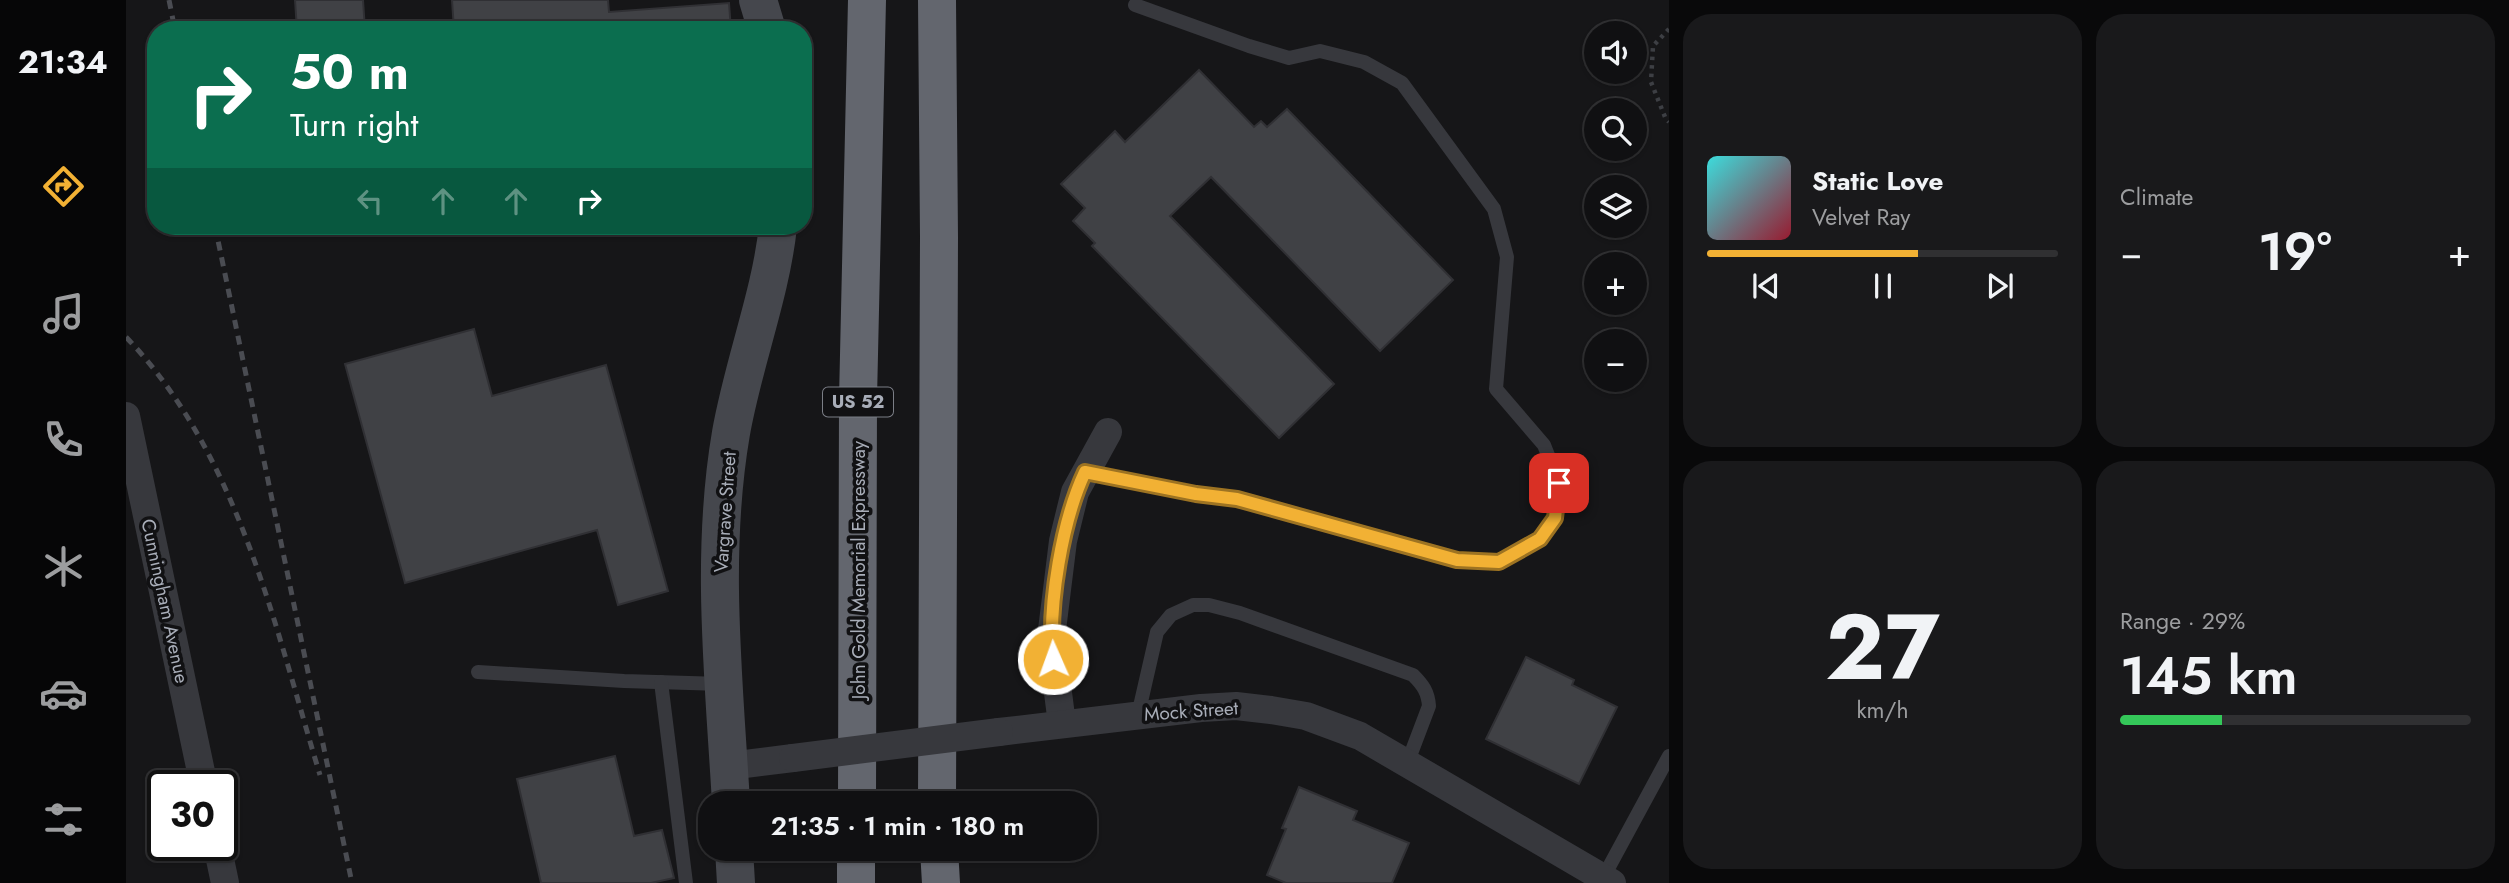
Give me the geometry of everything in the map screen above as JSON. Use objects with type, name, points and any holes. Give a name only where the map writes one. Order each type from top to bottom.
[{"type":"highway","name":"John Gold Memorial Expressway","points":[[856,791],[858,399],[867,0]]},
{"type":"highway","points":[[937,0],[937,791]]},
{"type":"highway","points":[[856,861],[856,883]]},
{"type":"highway","points":[[935,883],[936,861]]},
{"type":"highway","points":[[938,861],[941,883]]},
{"type":"street","points":[[758,0],[764,21]]},
{"type":"street","name":"Vargrave Street","points":[[730,791],[720,549],[724,491],[733,422],[776,235]]},
{"type":"street","name":"Cunningham Avenue","points":[[126,416],[201,770]]},
{"type":"street","points":[[1062,724],[1051,638],[1068,517],[1075,492],[1108,432]]},
{"type":"street","name":"Mock Street","points":[[729,766],[1138,715],[1225,707],[1271,710],[1333,725],[1360,736],[1608,881]]},
{"type":"street","points":[[220,861],[225,883]]},
{"type":"street","points":[[735,861],[736,883]]},
{"type":"lane","points":[[1085,472],[1196,494],[1237,499],[1457,560],[1499,562],[1540,539],[1555,518],[1559,483],[1544,445],[1496,389],[1507,257],[1494,209],[1402,83],[1364,62],[1320,51],[1289,58],[1249,47],[1135,5]]},
{"type":"lane","points":[[1138,715],[1157,632],[1171,615],[1193,605],[1209,605],[1240,613],[1413,675],[1423,686],[1429,698],[1429,706],[1407,764]]},
{"type":"lane","points":[[478,672],[724,684]]},
{"type":"lane","points":[[661,682],[685,883]]},
{"type":"lane","points":[[1608,881],[1669,756]]},
{"type":"path","points":[[1669,29],[1653,46],[1651,82],[1669,122]]},
{"type":"building","points":[[295,0],[363,0],[364,21],[296,21]]},
{"type":"building","points":[[452,0],[608,0],[609,12],[729,3],[730,21],[453,21]]},
{"type":"building","points":[[1199,70],[1254,127],[1261,121],[1267,127],[1287,109],[1453,280],[1380,351],[1211,177],[1170,216],[1334,384],[1279,438],[1092,246],[1095,243],[1073,221],[1085,208],[1061,184],[1115,131],[1125,142]]},
{"type":"building","points":[[474,329],[492,396],[606,365],[668,591],[618,605],[597,530],[405,583],[345,364]]},
{"type":"building","points":[[1526,657],[1574,680],[1572,685],[1617,707],[1579,784],[1486,739]]},
{"type":"building","points":[[615,756],[634,836],[662,830],[674,878],[651,883],[541,883],[517,779]]},
{"type":"building","points":[[1299,787],[1357,811],[1353,820],[1409,843],[1392,883],[1286,883],[1267,875],[1286,829],[1282,828]]},
{"type":"railway","points":[[169,0],[173,21]]},
{"type":"railway","points":[[217,235],[352,883]]},
{"type":"railway","points":[[126,337],[165,384],[198,434],[225,488],[268,601],[320,775]]},
{"type":"route","points":[[1053,659],[1051,638],[1063,541],[1075,492],[1085,472],[1196,494],[1237,499],[1457,560],[1499,562],[1540,539],[1555,518],[1559,483]]}]
